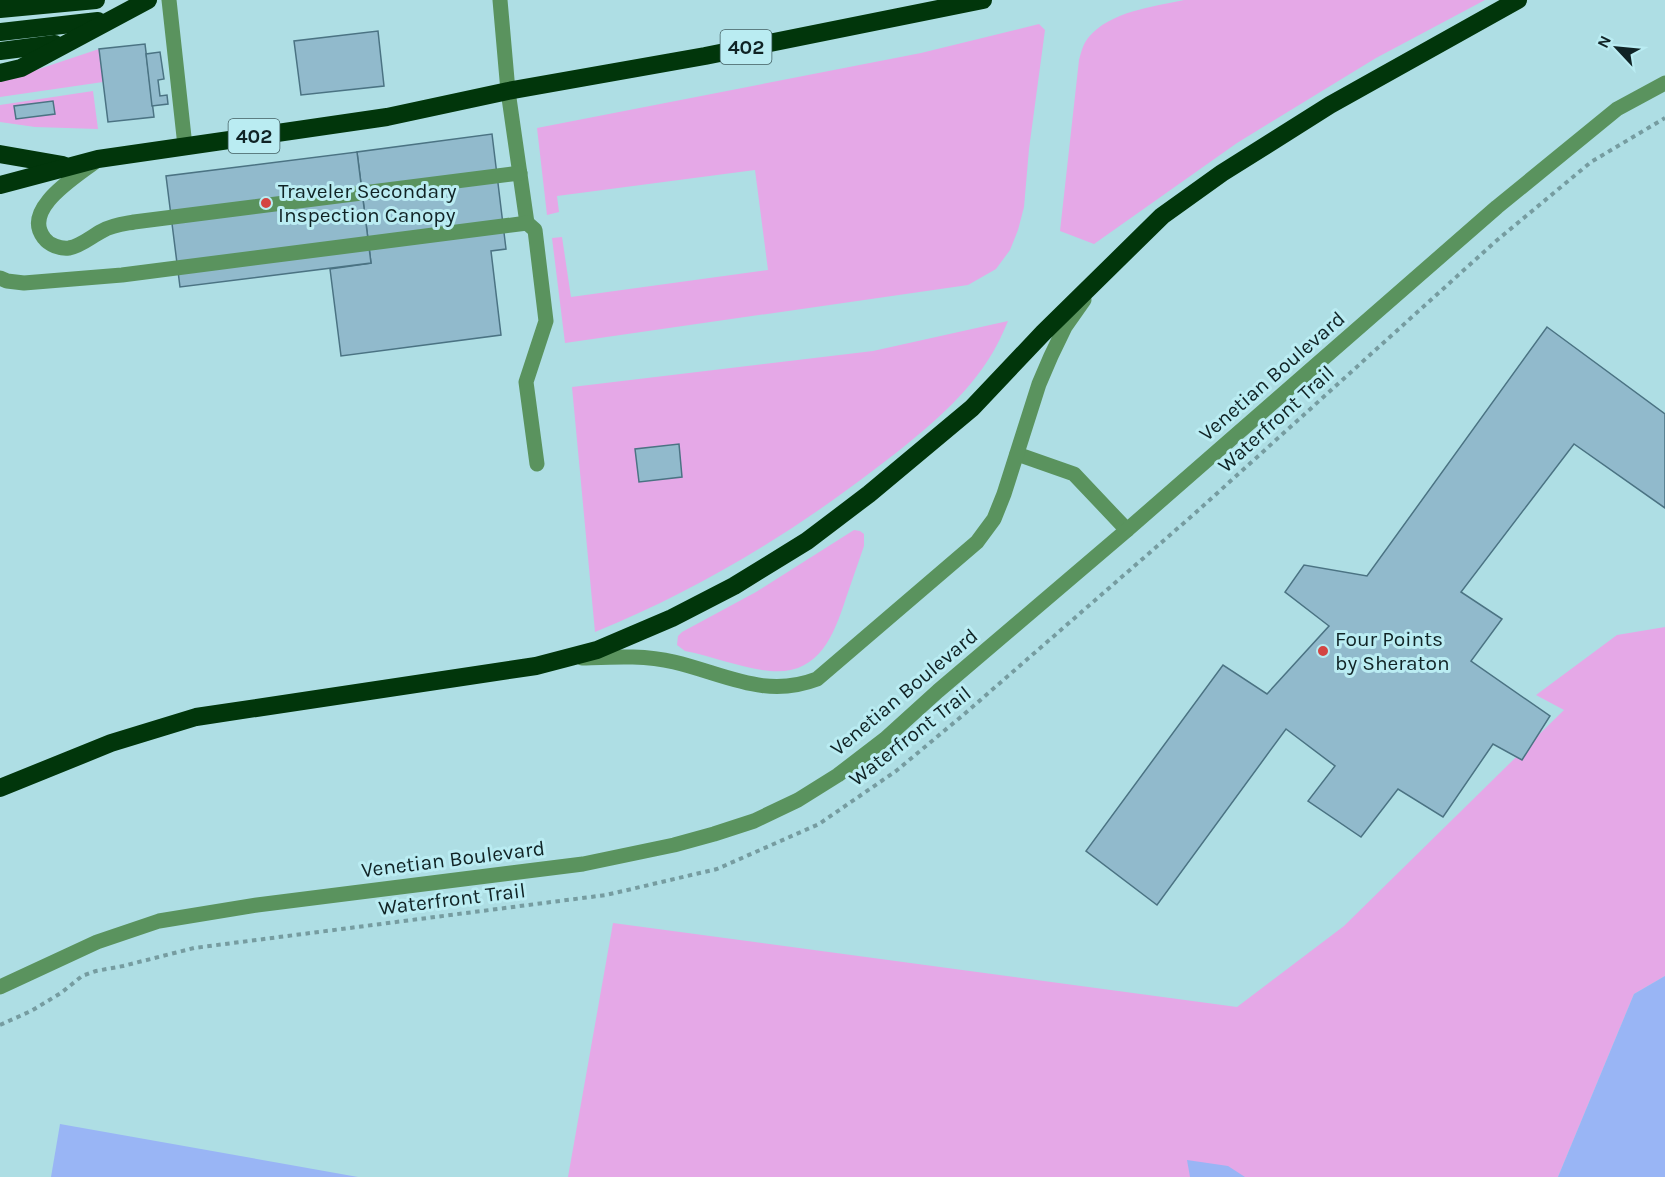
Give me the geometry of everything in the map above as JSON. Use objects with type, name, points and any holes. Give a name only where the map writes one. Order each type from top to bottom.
[{"type":"highway","points":[[0,9],[96,0]]},
{"type":"highway","points":[[0,73],[21,68],[148,0]]},
{"type":"highway","name":"402","points":[[0,185],[62,165],[387,117],[508,91],[705,56],[983,0]]},
{"type":"highway","points":[[0,789],[111,743],[196,717],[536,666],[597,650],[672,618],[734,586],[807,542],[869,494],[972,408],[1043,333],[1162,216],[1222,173],[1330,105],[1518,0]]},
{"type":"highway","points":[[0,32],[88,23],[125,12]]},
{"type":"highway","points":[[0,51],[45,47],[83,35]]},
{"type":"highway","points":[[0,154],[62,165]]},
{"type":"highway","points":[[0,168],[62,165]]},
{"type":"street","points":[[169,0],[184,146]]},
{"type":"street","points":[[500,0],[508,91],[527,223],[535,230],[546,321],[526,382],[537,464]]},
{"type":"street","name":"Venetian Boulevard","points":[[0,987],[97,942],[140,927],[180,917],[257,905],[583,864],[674,845],[753,821],[808,794],[838,775],[885,739],[1497,207],[1617,109],[1665,83]]},
{"type":"street","points":[[98,159],[54,194],[41,211],[39,228],[41,235],[52,245],[66,248],[75,246],[103,230],[134,222],[520,173]]},
{"type":"street","points":[[0,278],[24,283],[123,275],[527,223]]},
{"type":"street","points":[[567,658],[629,657],[673,662],[750,684],[777,687],[798,686],[817,679],[977,542],[994,519],[1039,384],[1051,356],[1065,327],[1101,277]]},
{"type":"street","points":[[1017,454],[1074,474],[1127,530]]},
{"type":"path","name":"Waterfront Trail","points":[[0,1025],[31,1011],[61,993],[82,976],[96,971],[194,948],[606,895],[717,869],[819,824],[896,771],[962,716],[1193,514],[1496,241],[1591,162],[1665,118]]},
{"type":"shaded area","points":[[1184,0],[1485,0],[1376,58],[1237,143],[1094,244],[1060,231],[1079,60],[1085,43],[1097,29],[1120,16]]},
{"type":"shaded area","points":[[1039,24],[1045,30],[1029,149],[1024,207],[1010,250],[996,269],[968,285],[565,343],[552,238],[562,237],[571,297],[768,270],[755,170],[557,196],[559,212],[547,215],[537,128],[921,53]]},
{"type":"shaded area","points":[[99,49],[103,82],[0,97],[0,82]]},
{"type":"shaded area","points":[[93,91],[98,129],[35,127],[0,122],[0,105]]},
{"type":"shaded area","points":[[1008,321],[990,358],[959,397],[918,435],[875,469],[809,517],[741,560],[669,599],[595,632],[572,387],[873,351]]},
{"type":"shaded area","points":[[854,530],[864,534],[864,546],[841,614],[828,642],[809,663],[796,669],[762,670],[685,651],[677,645],[678,636],[682,632],[756,592]]},
{"type":"shaded area","points":[[1665,627],[1665,976],[1634,994],[1558,1177],[568,1177],[613,923],[1237,1007],[1344,926],[1564,710],[1536,695],[1617,635]]},
{"type":"water","points":[[1665,976],[1665,1177],[1558,1177],[1634,994]]},
{"type":"water","points":[[60,1124],[358,1177],[51,1177]]},
{"type":"water","points":[[1187,1160],[1228,1166],[1245,1177],[1190,1177]]},
{"type":"building","points":[[378,31],[384,86],[301,95],[294,41]]},
{"type":"building","points":[[145,44],[154,117],[108,122],[99,49]]},
{"type":"building","points":[[160,52],[164,79],[158,80],[160,96],[167,95],[168,104],[152,106],[146,54]]},
{"type":"building","points":[[53,101],[55,114],[16,119],[14,106]]},
{"type":"building","points":[[492,134],[506,249],[491,251],[501,335],[341,356],[330,269],[371,263],[357,152]]},
{"type":"building","name":"Traveler Secondary Inspection Canopy","points":[[357,152],[371,263],[180,287],[166,176]]},
{"type":"building","points":[[1547,327],[1665,414],[1665,508],[1574,444],[1461,592],[1502,619],[1471,661],[1550,716],[1522,760],[1493,744],[1443,817],[1398,789],[1361,837],[1308,801],[1335,766],[1286,729],[1157,905],[1086,851],[1223,665],[1267,694],[1329,626],[1285,592],[1304,565],[1367,576]]},
{"type":"building","points":[[679,444],[682,477],[639,482],[635,449]]},
{"type":"place","name":"Traveler Secondary Inspection Canopy","points":[[266,203]]},
{"type":"place","name":"Four Points by Sheraton","points":[[1323,651]]}]
